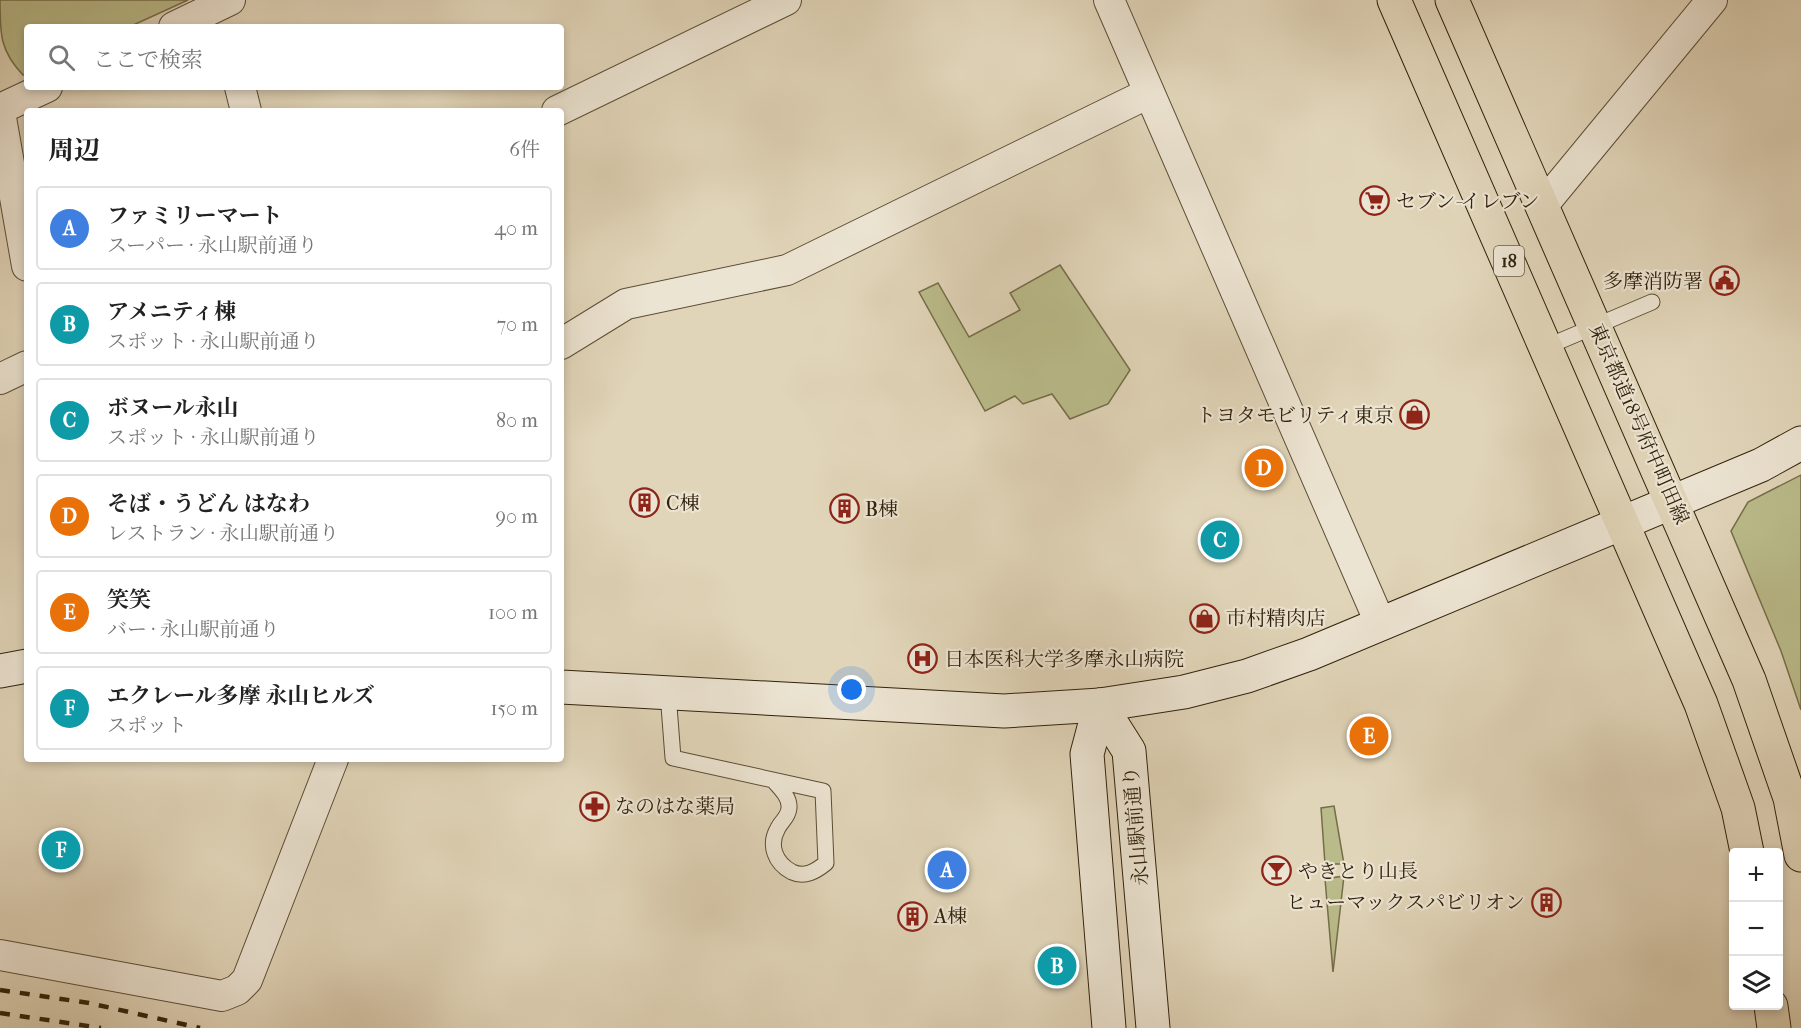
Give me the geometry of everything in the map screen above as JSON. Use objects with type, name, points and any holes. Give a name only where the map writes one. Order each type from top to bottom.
[{"type":"main road","name":"18","points":[[1394,0],[1701,704],[1738,807],[1746,848]]},
{"type":"main road","name":"東京都道18号府中町田線","points":[[1452,0],[1749,680],[1790,798],[1801,855]]},
{"type":"main road","points":[[1772,1010],[1774,1028]]},
{"type":"street","points":[[563,108],[786,0]]},
{"type":"street","points":[[1109,0],[1381,626]]},
{"type":"street","points":[[1543,205],[1712,0]]},
{"type":"street","points":[[183,24],[227,10]]},
{"type":"street","points":[[24,249],[0,111],[41,90]]},
{"type":"street","points":[[241,90],[245,108]]},
{"type":"street","points":[[564,342],[626,304],[787,270],[1149,93]]},
{"type":"street","points":[[0,379],[24,367]]},
{"type":"street","points":[[564,687],[992,711],[1100,705],[1184,692],[1247,676],[1381,626],[1761,465],[1801,443]]},
{"type":"street","points":[[0,671],[24,667]]},
{"type":"street","points":[[1100,705],[1087,754],[1109,1028]]},
{"type":"street","name":"永山駅前通り","points":[[1100,705],[1129,751],[1153,1028]]},
{"type":"street","points":[[0,955],[222,996],[237,990],[248,980],[332,762]]},
{"type":"street","points":[[1105,973],[1148,969]]},
{"type":"lane","points":[[1546,346],[1652,302]]},
{"type":"lane","points":[[668,693],[673,758],[773,780],[823,791],[826,863],[813,873],[795,873],[784,867],[775,856],[774,843],[778,828],[787,818],[789,806],[785,793],[773,780]]},
{"type":"green space","points":[[0,0],[188,0],[136,24],[24,24],[23,75],[6,50],[0,23]]},
{"type":"green space","points":[[1060,265],[1130,370],[1108,404],[1070,419],[1052,394],[1023,404],[1015,396],[985,411],[919,292],[938,283],[969,337],[1020,310],[1010,293]]},
{"type":"green space","points":[[1801,475],[1801,710],[1781,651],[1731,531],[1748,502]]},
{"type":"green space","points":[[1334,806],[1344,864],[1325,864],[1321,808]]},
{"type":"green space","points":[[1344,876],[1333,972],[1325,879]]},
{"type":"railway","points":[[0,990],[89,1003],[200,1028]]},
{"type":"railway","points":[[0,1013],[101,1028]]},
{"type":"place","name":"セブン-イレブン","points":[[1375,201]]},
{"type":"place","name":"多摩消防署","points":[[1724,281]]},
{"type":"place","name":"トヨタモビリティ東京","points":[[1415,415]]},
{"type":"place","name":"そば・うどん はなわ","points":[[1264,468]]},
{"type":"place","name":"C棟","points":[[645,503]]},
{"type":"place","name":"B棟","points":[[844,509]]},
{"type":"place","name":"ボヌール永山","points":[[1220,540]]},
{"type":"place","name":"市村精肉店","points":[[1205,618]]},
{"type":"place","name":"日本医科大学多摩永山病院","points":[[923,659]]},
{"type":"place","name":"笑笑","points":[[1369,736]]},
{"type":"place","name":"なのはな薬局","points":[[594,806]]},
{"type":"place","name":"エクレール多摩 永山ヒルズ","points":[[61,850]]},
{"type":"place","name":"ファミリーマート","points":[[947,870]]},
{"type":"place","name":"やきとり山長","points":[[1277,871]]},
{"type":"place","name":"ヒューマックスパビリオン","points":[[1546,902]]},
{"type":"place","name":"A棟","points":[[913,916]]},
{"type":"place","name":"アメニティ棟","points":[[1057,966]]}]
